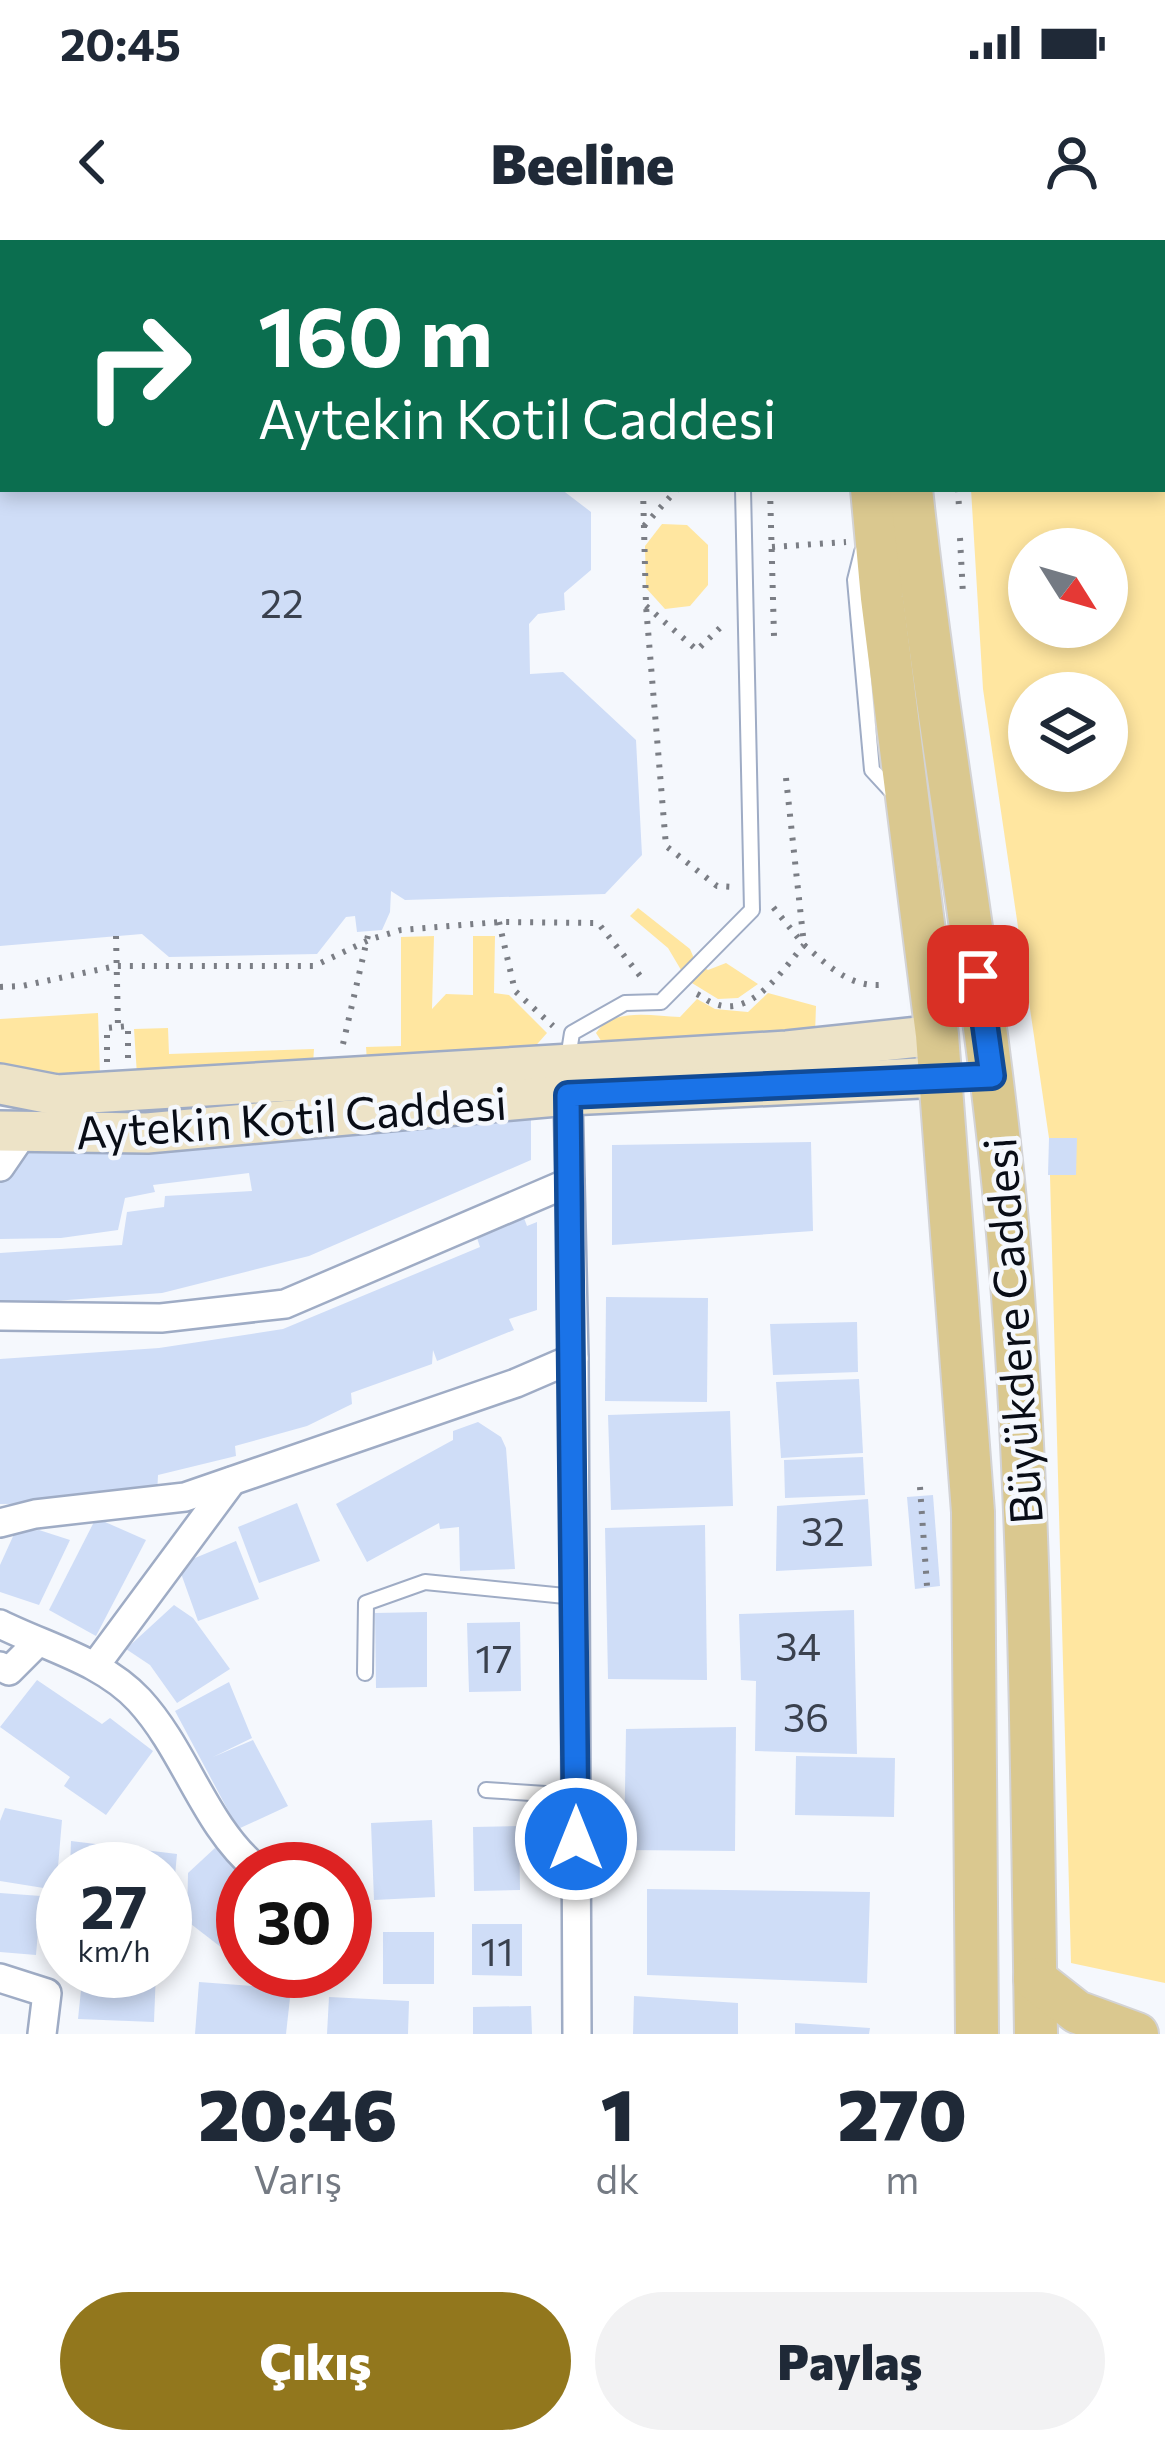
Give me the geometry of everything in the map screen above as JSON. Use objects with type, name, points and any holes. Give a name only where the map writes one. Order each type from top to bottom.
[{"type":"main road","name":"Büyükdere Caddesi","points":[[886,494],[882,598],[939,1056],[973,1512],[977,2034]]},
{"type":"main road","name":"Büyükdere Caddesi","points":[[886,494],[925,620],[992,1076],[1021,1418],[1036,2034]]},
{"type":"main road","points":[[939,1056],[985,1030]]},
{"type":"main road","points":[[939,1056],[992,1076]]},
{"type":"main road","name":"Aytekin Kotil Caddesi","points":[[0,1084],[57,1095],[569,1067],[939,1056]]},
{"type":"main road","name":"Aytekin Kotil Caddesi","points":[[12,1132],[147,1133],[569,1067]]},
{"type":"main road","points":[[1035,1979],[1077,2012],[1137,2034]]},
{"type":"street","points":[[569,1067],[577,2034]]},
{"type":"street","points":[[0,1167],[12,1132]]},
{"type":"street","points":[[0,1316],[160,1318],[285,1304],[570,1182]]},
{"type":"street","points":[[0,1523],[35,1514],[185,1497],[516,1383],[574,1358]]},
{"type":"street","points":[[516,1383],[574,1405]]},
{"type":"street","points":[[95,1666],[234,1480]]},
{"type":"street","points":[[0,1624],[95,1666],[139,1700],[229,1842]]},
{"type":"street","points":[[0,1666],[9,1671],[38,1642]]},
{"type":"street","points":[[0,1978],[47,1993],[42,2034]]},
{"type":"lane","points":[[569,1067],[572,1033],[625,1003],[661,1002],[752,910],[742,492]]},
{"type":"lane","points":[[365,1673],[366,1603],[425,1582],[575,1598]]},
{"type":"lane","points":[[486,1790],[576,1796]]},
{"type":"path","points":[[644,492],[646,606],[666,846],[717,886]]},
{"type":"path","points":[[643,528],[673,492]]},
{"type":"path","points":[[770,492],[774,636]]},
{"type":"path","points":[[958,492],[959,508]]},
{"type":"path","points":[[960,538],[963,597]]},
{"type":"path","points":[[772,547],[847,542]]},
{"type":"path","points":[[646,606],[697,650],[726,622]]},
{"type":"path","points":[[786,778],[804,945],[839,974],[864,986],[881,985]]},
{"type":"path","points":[[499,922],[515,991],[569,1067]]},
{"type":"path","points":[[0,987],[116,966],[314,966],[370,935],[499,922],[598,923],[661,1002],[664,1013],[681,1013],[699,993],[715,1005],[742,1005],[765,989]]},
{"type":"path","points":[[342,1049],[370,935]]},
{"type":"path","points":[[116,936],[118,1027]]},
{"type":"path","points":[[106,1077],[107,1028],[128,1026],[127,1076]]},
{"type":"path","points":[[920,1487],[927,1586]]},
{"type":"shaded area","points":[[971,492],[1165,492],[1165,1983],[1071,1963],[1049,1138],[983,689]]},
{"type":"shaded area","points":[[662,524],[687,525],[708,545],[708,585],[690,606],[665,609],[646,588],[645,546]]},
{"type":"shaded area","points":[[638,908],[690,949],[696,963],[708,970],[726,963],[758,984],[738,998],[718,999],[687,980],[668,948],[630,916]]},
{"type":"shaded area","points":[[434,936],[432,1009],[446,994],[473,995],[473,936],[495,936],[494,993],[509,995],[547,1033],[531,1051],[367,1061],[366,1047],[401,1046],[401,937]]},
{"type":"shaded area","points":[[768,993],[816,1006],[815,1034],[605,1047],[596,1033],[623,1016],[680,1017],[697,999],[715,1009],[748,1012]]},
{"type":"shaded area","points":[[98,1013],[100,1077],[41,1081],[0,1070],[0,1019]]},
{"type":"shaded area","points":[[168,1028],[169,1054],[314,1049],[313,1064],[137,1075],[134,1029]]},
{"type":"building","points":[[0,492],[565,492],[591,512],[591,570],[564,593],[565,610],[538,614],[529,624],[530,674],[563,672],[636,740],[642,855],[605,894],[405,900],[391,891],[390,912],[382,930],[357,932],[355,916],[346,917],[317,954],[169,957],[142,934],[0,946]]},
{"type":"building","points":[[531,1120],[531,1160],[309,1256],[162,1293],[0,1305],[0,1253],[122,1245],[127,1212],[164,1207],[165,1196],[252,1191],[249,1173],[153,1185],[155,1192],[125,1198],[118,1230],[61,1238],[0,1239],[0,1171],[13,1151]]},
{"type":"building","points":[[1049,1138],[1077,1138],[1076,1175],[1048,1175]]},
{"type":"building","points":[[811,1142],[813,1231],[612,1245],[612,1145]]},
{"type":"building","points":[[524,1218],[527,1226],[537,1222],[537,1310],[509,1319],[514,1330],[437,1361],[433,1350],[432,1364],[351,1393],[352,1404],[307,1426],[235,1446],[236,1456],[158,1475],[157,1495],[106,1503],[0,1504],[0,1359],[159,1348],[283,1329],[480,1247],[477,1238]]},
{"type":"building","points":[[606,1297],[708,1298],[707,1402],[605,1401]]},
{"type":"building","points":[[857,1322],[858,1372],[773,1375],[770,1324]]},
{"type":"building","points":[[859,1379],[863,1453],[781,1458],[776,1382]]},
{"type":"building","points":[[730,1411],[733,1506],[611,1510],[608,1415]]},
{"type":"building","points":[[478,1422],[501,1437],[506,1448],[515,1569],[460,1571],[459,1527],[440,1529],[439,1523],[367,1562],[336,1504],[453,1440],[453,1431]]},
{"type":"building","points":[[863,1457],[865,1495],[785,1498],[784,1460]]},
{"type":"building","points":[[933,1495],[940,1586],[915,1589],[907,1497]]},
{"type":"building","points":[[868,1499],[872,1566],[776,1571],[777,1506]]},
{"type":"building","points":[[297,1503],[320,1561],[259,1583],[238,1527]]},
{"type":"building","points":[[96,1518],[146,1540],[96,1636],[49,1610]]},
{"type":"building","points":[[705,1525],[707,1680],[608,1679],[605,1528]]},
{"type":"building","points":[[39,1530],[70,1540],[39,1605],[0,1592],[0,1565],[15,1532]]},
{"type":"building","points":[[236,1541],[259,1599],[198,1621],[178,1565]]},
{"type":"building","points":[[174,1605],[193,1618],[230,1669],[177,1703],[150,1665],[126,1649]]},
{"type":"building","points":[[854,1610],[857,1754],[755,1751],[756,1681],[741,1680],[739,1614]]},
{"type":"building","points":[[427,1612],[427,1687],[376,1688],[375,1613]]},
{"type":"building","points":[[520,1622],[521,1691],[469,1692],[467,1623]]},
{"type":"building","points":[[37,1680],[102,1724],[110,1718],[153,1751],[106,1815],[64,1786],[70,1777],[0,1727]]},
{"type":"building","points":[[229,1682],[252,1738],[213,1757],[253,1740],[288,1806],[238,1829],[175,1711]]},
{"type":"building","points":[[736,1727],[735,1851],[624,1850],[626,1729]]},
{"type":"building","points":[[796,1756],[895,1758],[894,1817],[795,1815]]},
{"type":"building","points":[[5,1808],[62,1820],[60,1842],[36,1842],[36,1887],[0,1881],[0,1821]]},
{"type":"building","points":[[432,1820],[435,1897],[374,1900],[371,1823]]},
{"type":"building","points":[[519,1826],[520,1890],[474,1891],[473,1827]]},
{"type":"building","points":[[216,1849],[216,1943],[192,1925],[192,1869]]},
{"type":"building","points":[[647,1889],[870,1892],[867,1983],[647,1975]]},
{"type":"building","points":[[0,1893],[36,1896],[36,1955],[0,1952]]},
{"type":"building","points":[[472,1924],[522,1924],[522,1976],[472,1975]]},
{"type":"building","points":[[383,1932],[434,1932],[434,1984],[383,1984]]},
{"type":"building","points":[[199,1982],[216,1983],[216,1998],[290,1998],[286,2034],[195,2034]]},
{"type":"building","points":[[634,1996],[738,2003],[738,2034],[633,2034]]},
{"type":"building","points":[[80,1998],[155,1998],[154,2022],[78,2019]]},
{"type":"building","points":[[329,1998],[409,2001],[408,2034],[327,2034]]},
{"type":"building","points":[[531,2006],[532,2034],[473,2034],[473,2007]]},
{"type":"building","points":[[795,2023],[870,2028],[869,2034],[795,2034]]},
{"type":"route","points":[[576,1839],[568,1095],[992,1076],[978,976]]}]
